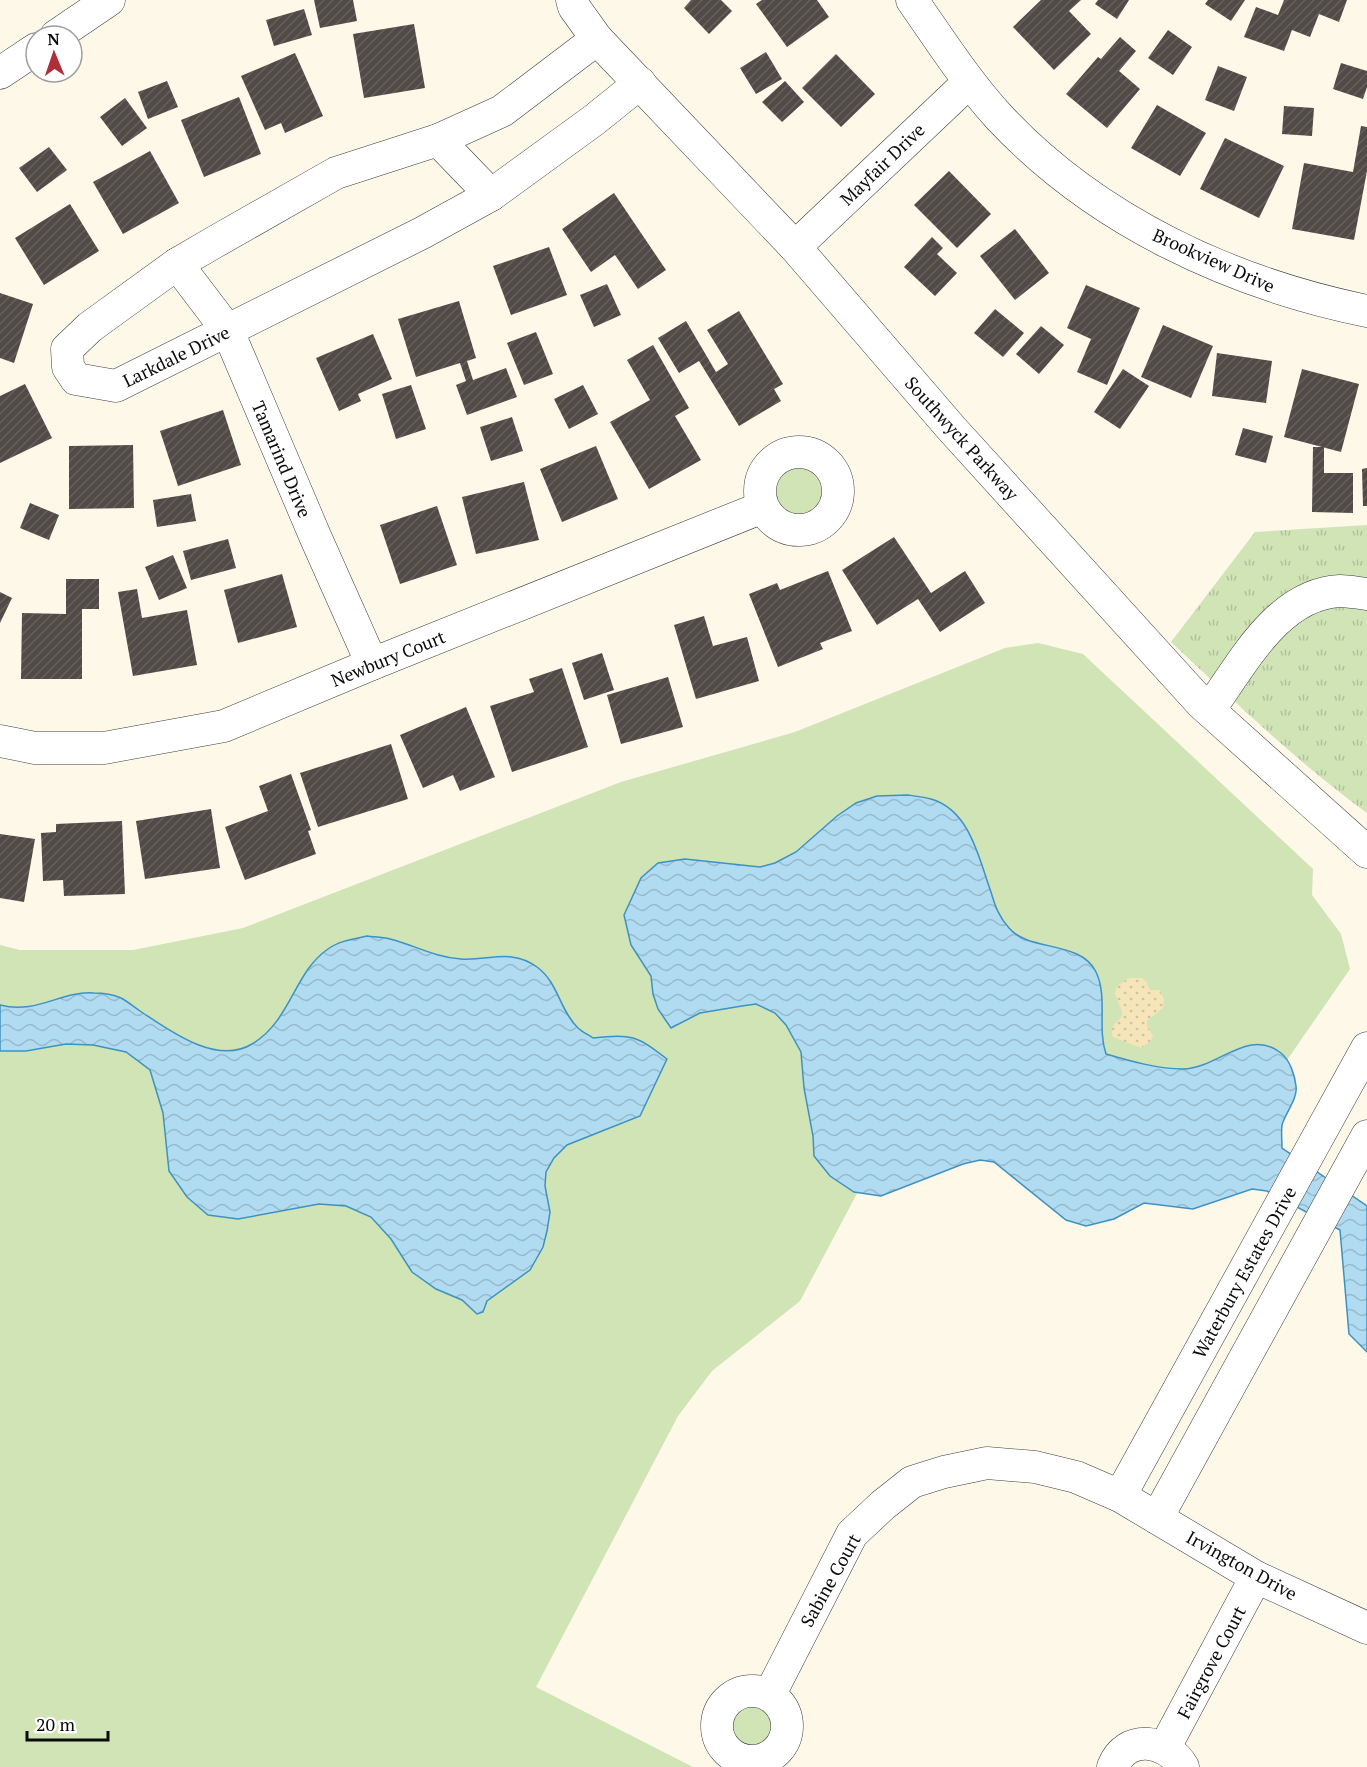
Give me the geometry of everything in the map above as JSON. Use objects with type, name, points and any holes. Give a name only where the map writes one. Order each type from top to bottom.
[{"type":"street","points":[[74,24],[109,0]]},
{"type":"street","name":"Brookview Drive","points":[[912,0],[969,82],[1000,118],[1035,151],[1112,210],[1153,235],[1197,257],[1242,275],[1287,291],[1367,310]]},
{"type":"street","name":"Southwyck Parkway","points":[[565,2],[597,39],[795,247],[952,429],[1209,710],[1367,852]]},
{"type":"street","name":"Larkdale Drive","points":[[597,39],[502,111],[438,140],[336,173],[177,264],[90,327],[67,349],[68,367],[76,379],[116,386],[228,331],[422,233],[491,195],[594,120],[640,83]]},
{"type":"street","points":[[0,74],[24,57]]},
{"type":"street","name":"Mayfair Drive","points":[[795,247],[969,82]]},
{"type":"street","points":[[438,140],[491,195]]},
{"type":"street","name":"Tamarind Drive","points":[[177,264],[228,331],[372,664]]},
{"type":"street","name":"Newbury Court","points":[[0,741],[35,748],[104,748],[224,726],[763,507]]},
{"type":"street","points":[[1209,710],[1267,630],[1288,609],[1306,598],[1339,591],[1367,594]]},
{"type":"street","name":"Waterbury Estates Drive","points":[[1120,1496],[1367,1048]]},
{"type":"street","points":[[1156,1518],[1367,1136]]},
{"type":"street","name":"Sabine Court","points":[[770,1694],[852,1534],[912,1482],[944,1472],[987,1463],[1035,1467],[1076,1476],[1120,1496]]},
{"type":"street","name":"Irvington Drive","points":[[1120,1496],[1256,1577],[1367,1628]]},
{"type":"street","name":"Fairgrove Court","points":[[1113,1767],[1124,1752],[1137,1744],[1151,1743],[1174,1757],[1256,1577]]},
{"type":"green space","points":[[802,456],[815,459],[826,466],[833,477],[836,490],[833,503],[826,514],[815,521],[802,524],[789,521],[778,514],[771,503],[768,490],[771,477],[778,466],[789,459]]},
{"type":"green space","points":[[1367,525],[1367,813],[1291,752],[1171,642],[1255,532]]},
{"type":"green space","points":[[1038,643],[1083,654],[1313,869],[1312,895],[1341,934],[1350,969],[1231,1141],[916,1082],[800,1301],[712,1371],[678,1416],[536,1687],[693,1767],[0,1767],[0,945],[20,950],[133,950],[243,928],[621,782],[795,732],[1005,648]]},
{"type":"green space","points":[[752,1690],[765,1693],[776,1700],[783,1711],[786,1724],[783,1737],[776,1748],[765,1755],[752,1758],[739,1755],[728,1748],[721,1737],[718,1724],[721,1711],[728,1700],[739,1693]]},
{"type":"sand","points":[[1129,978],[1142,978],[1150,990],[1159,990],[1164,999],[1163,1008],[1147,1021],[1147,1026],[1153,1036],[1151,1041],[1141,1048],[1113,1037],[1112,1034],[1114,1025],[1122,1016],[1115,994],[1117,986]]},
{"type":"water","points":[[908,795],[931,799],[944,805],[964,825],[977,851],[994,902],[1009,928],[1029,940],[1067,950],[1089,962],[1100,982],[1102,1034],[1106,1054],[1173,1069],[1196,1067],[1245,1046],[1257,1044],[1269,1046],[1284,1056],[1293,1073],[1296,1091],[1282,1125],[1282,1148],[1367,1206],[1367,1352],[1349,1334],[1340,1230],[1267,1191],[1252,1189],[1193,1209],[1144,1203],[1114,1219],[1086,1226],[1066,1220],[994,1162],[980,1160],[963,1164],[881,1196],[854,1192],[830,1176],[814,1156],[801,1052],[786,1025],[775,1013],[756,1004],[742,1006],[700,1013],[671,1028],[658,1009],[651,976],[631,945],[624,915],[641,878],[658,863],[685,859],[760,867],[775,863],[796,852],[837,816],[856,803],[877,796]]},
{"type":"water","points":[[367,936],[390,939],[451,958],[509,957],[527,961],[550,980],[567,1013],[581,1031],[593,1038],[617,1036],[633,1038],[648,1045],[667,1059],[640,1116],[567,1145],[554,1158],[546,1172],[545,1186],[550,1212],[543,1247],[530,1270],[487,1301],[483,1312],[477,1314],[462,1300],[436,1289],[412,1272],[391,1239],[371,1217],[346,1206],[319,1204],[238,1219],[208,1215],[187,1197],[169,1171],[163,1113],[150,1070],[126,1052],[93,1045],[66,1044],[26,1051],[0,1051],[0,1005],[26,1007],[82,993],[97,993],[121,998],[193,1043],[223,1051],[238,1050],[252,1044],[276,1023],[307,970],[328,949],[346,941]]},
{"type":"building","points":[[314,0],[353,0],[357,21],[320,28]]},
{"type":"building","points":[[691,0],[721,0],[732,11],[709,34],[684,8]]},
{"type":"building","points":[[762,0],[817,0],[829,17],[787,47],[756,4]]},
{"type":"building","points":[[1041,0],[1081,0],[1069,11],[1091,34],[1054,70],[1013,27]]},
{"type":"building","points":[[1098,0],[1129,0],[1117,19],[1095,4]]},
{"type":"building","points":[[1208,0],[1245,0],[1231,21],[1205,4]]},
{"type":"building","points":[[1284,0],[1347,0],[1339,22],[1319,14],[1310,37],[1292,30],[1284,51],[1244,37],[1256,7],[1278,15]]},
{"type":"building","points":[[304,9],[312,35],[274,46],[266,20]]},
{"type":"building","points":[[414,24],[425,88],[364,98],[353,34]]},
{"type":"building","points":[[1168,30],[1192,47],[1173,75],[1148,58]]},
{"type":"building","points":[[1120,37],[1136,51],[1119,71],[1140,89],[1107,128],[1066,94],[1098,57],[1101,59]]},
{"type":"building","points":[[766,52],[782,79],[756,94],[740,68]]},
{"type":"building","points":[[295,53],[323,116],[285,133],[281,123],[265,130],[241,76]]},
{"type":"building","points":[[836,54],[875,94],[841,127],[802,88]]},
{"type":"building","points":[[1341,63],[1367,71],[1367,87],[1363,99],[1333,89]]},
{"type":"building","points":[[1218,66],[1247,77],[1234,111],[1205,100]]},
{"type":"building","points":[[167,81],[178,107],[148,119],[138,92]]},
{"type":"building","points":[[785,81],[804,102],[782,122],[762,102]]},
{"type":"building","points":[[239,97],[261,154],[204,177],[181,120]]},
{"type":"building","points":[[125,98],[147,128],[122,146],[100,117]]},
{"type":"building","points":[[1157,105],[1206,133],[1180,176],[1131,148]]},
{"type":"building","points":[[1284,106],[1314,108],[1312,136],[1282,134]]},
{"type":"building","points":[[1361,126],[1367,127],[1367,171],[1354,240],[1292,229],[1304,163],[1353,172]]},
{"type":"building","points":[[1225,138],[1284,166],[1259,218],[1200,189]]},
{"type":"building","points":[[49,147],[67,170],[37,192],[19,168]]},
{"type":"building","points":[[150,151],[179,203],[123,234],[93,182]]},
{"type":"building","points":[[949,171],[991,214],[957,248],[914,205]]},
{"type":"building","points":[[614,193],[666,270],[638,289],[615,255],[591,272],[562,229]]},
{"type":"building","points":[[70,204],[99,251],[44,285],[15,238]]},
{"type":"building","points":[[1015,229],[1049,273],[1015,300],[980,256]]},
{"type":"building","points":[[932,237],[943,248],[937,254],[957,273],[935,296],[904,267]]},
{"type":"building","points":[[549,247],[567,295],[511,315],[493,266]]},
{"type":"building","points":[[607,284],[621,315],[594,327],[580,295]]},
{"type":"building","points":[[1086,285],[1140,308],[1107,385],[1077,372],[1091,339],[1067,328]]},
{"type":"building","points":[[0,293],[33,304],[14,363],[0,358]]},
{"type":"building","points":[[459,301],[476,358],[467,361],[473,380],[506,368],[517,397],[467,415],[456,385],[466,381],[460,363],[416,377],[398,319]]},
{"type":"building","points":[[995,309],[1024,333],[1003,357],[974,333]]},
{"type":"building","points":[[739,311],[783,384],[774,389],[781,401],[739,426],[699,361],[679,373],[658,338],[686,321],[716,372],[728,364],[707,330]]},
{"type":"building","points":[[1163,325],[1213,346],[1191,398],[1141,377]]},
{"type":"building","points":[[1041,326],[1064,345],[1039,374],[1016,354]]},
{"type":"building","points":[[536,332],[553,374],[524,385],[507,343]]},
{"type":"building","points":[[373,334],[392,379],[358,394],[361,401],[339,411],[316,358]]},
{"type":"building","points":[[653,345],[689,408],[675,416],[701,460],[649,489],[610,422],[650,400],[627,360]]},
{"type":"building","points":[[1217,353],[1272,361],[1266,403],[1212,396]]},
{"type":"building","points":[[1123,369],[1149,386],[1120,429],[1094,412]]},
{"type":"building","points":[[1302,369],[1359,384],[1341,452],[1284,437]]},
{"type":"building","points":[[25,384],[52,438],[0,463],[0,396]]},
{"type":"building","points":[[411,385],[426,429],[396,439],[382,394]]},
{"type":"building","points":[[583,385],[598,414],[569,429],[554,399]]},
{"type":"building","points":[[223,410],[241,465],[178,486],[160,431]]},
{"type":"building","points":[[512,417],[523,451],[491,461],[480,427]]},
{"type":"building","points":[[1243,428],[1273,436],[1266,463],[1235,455]]},
{"type":"building","points":[[133,445],[134,508],[69,509],[69,446]]},
{"type":"building","points":[[596,446],[618,499],[562,522],[540,469]]},
{"type":"building","points":[[1313,447],[1324,447],[1324,473],[1353,473],[1353,513],[1312,512]]},
{"type":"building","points":[[1367,468],[1367,506],[1363,506],[1362,469]]},
{"type":"building","points":[[524,482],[539,540],[476,554],[462,497]]},
{"type":"building","points":[[191,494],[196,521],[157,527],[153,500]]},
{"type":"building","points":[[30,503],[59,515],[49,540],[20,528]]},
{"type":"building","points":[[437,506],[457,565],[400,584],[380,525]]},
{"type":"building","points":[[894,537],[931,593],[965,571],[985,603],[940,632],[918,599],[877,625],[842,570]]},
{"type":"building","points":[[228,539],[236,568],[191,580],[183,551]]},
{"type":"building","points":[[173,555],[187,588],[159,600],[145,567]]},
{"type":"building","points":[[828,571],[852,631],[820,643],[823,649],[778,667],[749,594],[777,583],[780,590]]},
{"type":"building","points":[[282,574],[297,627],[238,643],[224,590]]},
{"type":"building","points":[[66,579],[99,579],[99,609],[82,609],[82,679],[21,679],[22,613],[66,614]]},
{"type":"building","points":[[137,589],[142,618],[187,610],[197,665],[133,676],[118,592]]},
{"type":"building","points":[[0,592],[12,598],[0,623]]},
{"type":"building","points":[[704,616],[713,646],[747,637],[759,681],[696,699],[674,625]]},
{"type":"building","points":[[602,653],[614,690],[584,700],[572,663]]},
{"type":"building","points":[[562,668],[588,747],[512,772],[490,706],[534,692],[529,679]]},
{"type":"building","points":[[668,677],[683,727],[621,744],[607,695]]},
{"type":"building","points":[[466,707],[495,777],[460,791],[453,775],[423,788],[400,735]]},
{"type":"building","points":[[391,744],[408,799],[318,827],[300,773]]},
{"type":"building","points":[[291,774],[311,830],[308,831],[316,854],[245,880],[225,827],[268,811],[259,786]]},
{"type":"building","points":[[211,809],[220,868],[145,879],[136,821]]},
{"type":"building","points":[[122,821],[125,894],[64,896],[63,880],[43,881],[41,833],[56,832],[56,824]]},
{"type":"building","points":[[0,834],[35,839],[24,902],[0,898]]}]
